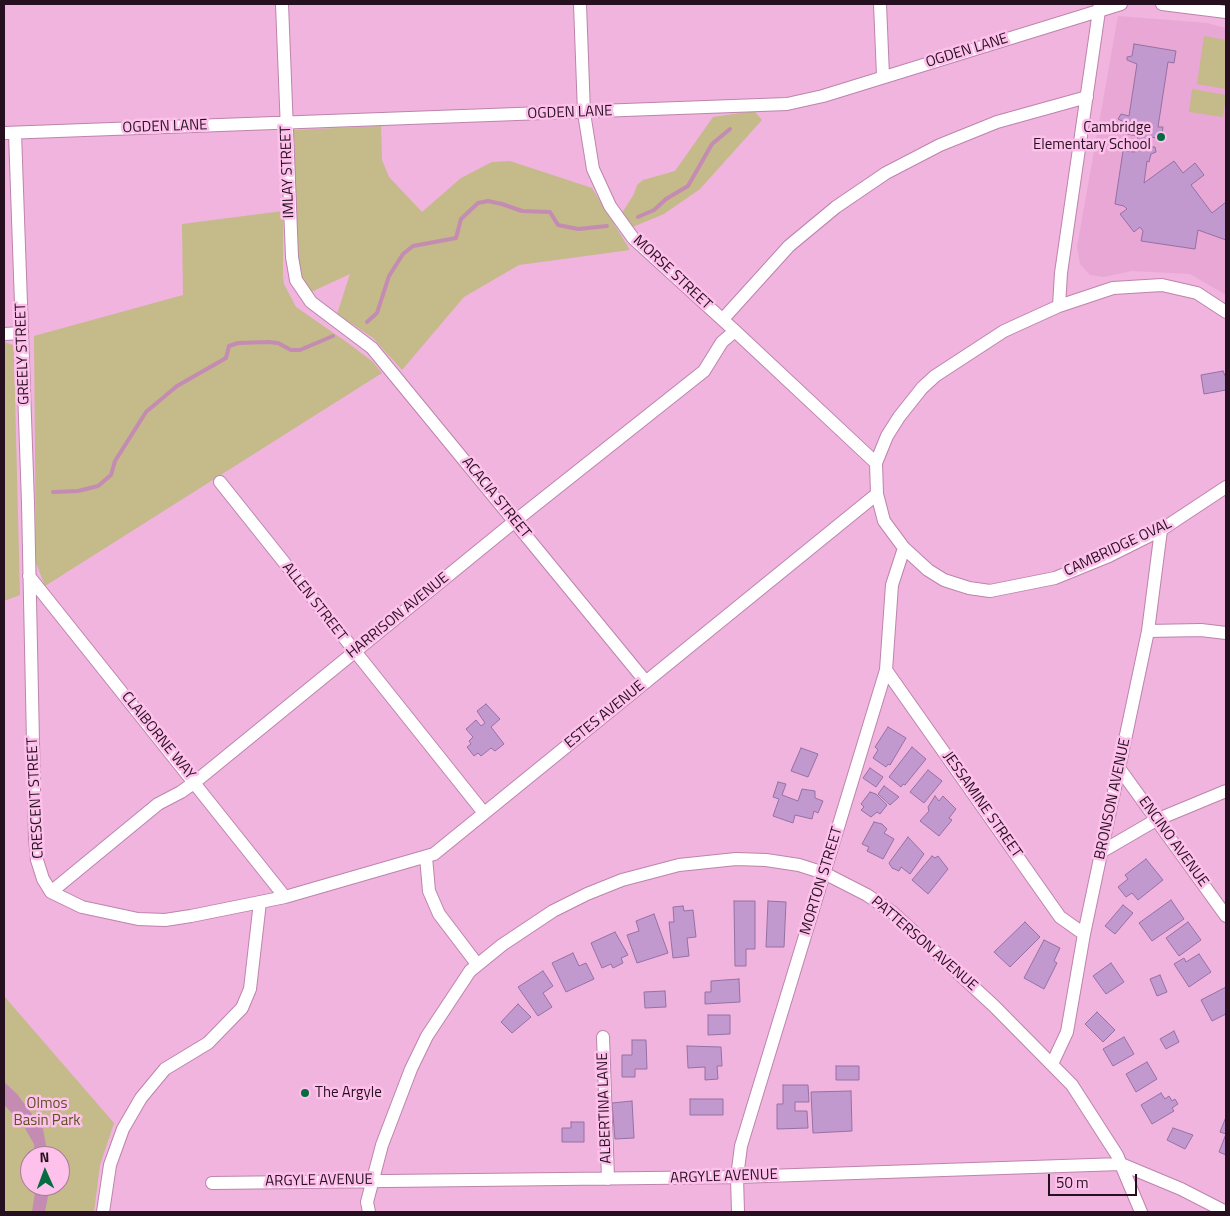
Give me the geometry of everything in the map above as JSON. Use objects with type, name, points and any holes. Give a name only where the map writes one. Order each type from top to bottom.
[{"type":"street","name":"IMLAY STREET","points":[[282,4],[292,257],[296,280],[311,302],[338,323]]},
{"type":"street","name":"MORSE STREET","points":[[580,4],[584,113],[593,169],[610,206],[633,238],[735,331]]},
{"type":"street","points":[[880,4],[883,76]]},
{"type":"street","name":"OGDEN LANE","points":[[9,133],[787,104],[823,96],[1099,7],[1121,4]]},
{"type":"street","points":[[1162,4],[1226,12]]},
{"type":"street","points":[[1059,306],[1061,273],[1099,7]]},
{"type":"street","points":[[723,319],[789,246],[836,207],[886,173],[940,145],[997,122],[1087,97]]},
{"type":"street","name":"GREELY STREET","points":[[9,133],[22,333],[29,576]]},
{"type":"street","name":"CAMBRIDGE OVAL","points":[[1226,312],[1197,294],[1174,286],[1156,285],[1113,288],[1059,306],[1004,331],[935,376],[922,388],[899,417],[887,436],[876,463],[877,494],[884,520],[904,548],[928,570],[944,580],[969,588],[990,591],[1055,578],[1109,556],[1161,530],[1226,487]]},
{"type":"street","name":"ACACIA STREET","points":[[338,323],[372,348],[646,682]]},
{"type":"street","points":[[735,331],[876,463]]},
{"type":"street","name":"HARRISON AVENUE","points":[[51,892],[158,804],[182,792],[195,782],[515,521],[704,371],[722,342],[735,331]]},
{"type":"street","points":[[4,334],[22,333]]},
{"type":"street","name":"ALLEN STREET","points":[[220,482],[353,652],[484,814]]},
{"type":"street","name":"ESTES AVENUE","points":[[426,857],[434,854],[484,814],[877,494]]},
{"type":"street","name":"BRONSON AVENUE","points":[[1052,1064],[1067,1032],[1084,934],[1148,631],[1161,530]]},
{"type":"street","name":"MORTON STREET","points":[[738,1212],[737,1176],[741,1146],[886,670],[892,585],[904,548]]},
{"type":"street","name":"CLAIBORNE WAY","points":[[29,576],[285,897]]},
{"type":"street","name":"CRESCENT STREET","points":[[29,576],[35,838],[37,860],[43,879],[51,892]]},
{"type":"street","points":[[1148,631],[1201,630],[1226,633]]},
{"type":"street","name":"JESSAMINE STREET","points":[[886,670],[1060,917],[1084,934]]},
{"type":"street","name":"ENCINO AVENUE","points":[[1119,768],[1226,916]]},
{"type":"street","points":[[1101,852],[1156,820],[1226,791]]},
{"type":"street","points":[[51,892],[82,907],[138,919],[165,920],[285,897],[426,857],[429,891],[439,914],[477,964]]},
{"type":"street","name":"PATTERSON AVENUE","points":[[369,1212],[367,1202],[382,1145],[415,1060],[446,1005],[477,964],[553,911],[587,894],[622,880],[679,865],[736,860],[766,860],[799,865],[824,873],[867,895],[892,912],[994,1006],[1072,1085],[1089,1108],[1121,1164],[1141,1212]]},
{"type":"street","points":[[103,1212],[110,1165],[123,1130],[141,1098],[165,1069],[208,1043],[242,1008],[250,989],[260,902]]},
{"type":"street","name":"ALBERTINA LANE","points":[[603,1037],[608,1179]]},
{"type":"street","name":"ARGYLE AVENUE","points":[[212,1183],[608,1179],[1121,1164],[1181,1189],[1226,1212]]},
{"type":"shaded area","name":"Cambridge Elementary School","points":[[1118,16],[1207,23],[1226,28],[1226,295],[1190,274],[1132,271],[1104,277],[1090,275],[1080,264],[1077,247]]},
{"type":"shaded area","points":[[4,1082],[17,1094],[43,1129],[46,1146],[34,1146],[22,1123],[4,1105]]},
{"type":"shaded area","points":[[34,1196],[48,1196],[45,1212],[32,1212]]},
{"type":"green space","points":[[1204,36],[1226,40],[1226,89],[1197,84]]},
{"type":"green space","points":[[1192,89],[1226,95],[1223,117],[1189,112]]},
{"type":"green space","points":[[754,111],[762,120],[700,189],[664,214],[630,228],[622,213],[634,194],[637,185],[643,180],[675,171],[713,117]]},
{"type":"green space","points":[[381,126],[382,160],[389,177],[422,212],[461,178],[492,162],[510,161],[592,188],[630,250],[519,265],[464,297],[402,370],[373,338],[337,314],[350,274],[309,293],[301,277],[297,256],[294,130]]},
{"type":"green space","points":[[283,211],[284,284],[296,307],[373,362],[382,373],[45,586],[36,563],[34,336],[183,295],[182,224]]},
{"type":"green space","points":[[4,342],[13,345],[14,355],[20,595],[4,601]]},
{"type":"green space","name":"Olmos Basin Park","points":[[4,996],[114,1123],[100,1165],[94,1212],[4,1212]]},
{"type":"building","points":[[1134,44],[1176,51],[1174,63],[1168,62],[1158,127],[1163,127],[1161,139],[1151,137],[1150,147],[1155,147],[1156,152],[1151,154],[1149,162],[1147,161],[1144,183],[1174,161],[1183,173],[1195,163],[1204,175],[1191,185],[1212,213],[1226,202],[1226,240],[1198,230],[1195,249],[1141,241],[1143,231],[1140,227],[1134,232],[1120,214],[1127,209],[1124,206],[1115,204],[1123,151],[1135,152],[1138,136],[1120,133],[1122,121],[1118,119],[1121,114],[1129,116],[1137,64],[1127,60],[1127,57],[1132,56]]},
{"type":"building","points":[[1223,371],[1226,378],[1226,390],[1204,394],[1201,375]]},
{"type":"building","points":[[486,704],[500,719],[491,727],[504,744],[495,751],[491,748],[481,756],[478,753],[474,756],[467,747],[471,744],[469,741],[473,737],[466,729],[476,720],[481,726],[485,723],[477,711]]},
{"type":"building","points":[[888,727],[906,738],[890,765],[888,764],[886,767],[873,758],[878,750],[875,747]]},
{"type":"building","points":[[912,747],[926,759],[905,785],[903,784],[901,787],[889,777]]},
{"type":"building","points":[[801,748],[818,754],[808,777],[791,771]]},
{"type":"building","points":[[870,768],[883,777],[876,787],[863,778]]},
{"type":"building","points":[[928,770],[942,781],[924,803],[910,792]]},
{"type":"building","points":[[778,782],[786,784],[782,795],[798,801],[802,789],[815,791],[815,798],[823,801],[818,813],[814,811],[812,819],[795,815],[793,823],[773,816],[779,799],[773,797]]},
{"type":"building","points":[[884,786],[899,797],[890,805],[878,794]]},
{"type":"building","points":[[870,792],[876,794],[887,805],[880,814],[877,812],[871,817],[861,810],[864,807],[861,804]]},
{"type":"building","points":[[935,796],[939,801],[943,796],[956,809],[949,818],[952,820],[939,836],[920,821],[929,811],[928,807]]},
{"type":"building","points":[[874,822],[882,824],[887,829],[884,833],[894,839],[883,859],[867,851],[869,847],[862,844]]},
{"type":"building","points":[[908,837],[924,854],[910,874],[901,867],[899,871],[892,868],[889,863]]},
{"type":"building","points":[[932,856],[935,858],[938,856],[948,869],[928,894],[912,880]]},
{"type":"building","points":[[1146,859],[1163,880],[1138,900],[1132,893],[1126,897],[1118,887],[1128,879],[1125,875]]},
{"type":"building","points":[[1171,900],[1184,919],[1152,941],[1139,923]]},
{"type":"building","points":[[734,901],[755,901],[755,949],[746,949],[746,966],[735,966]]},
{"type":"building","points":[[768,901],[786,902],[784,947],[766,947]]},
{"type":"building","points":[[1123,905],[1133,913],[1115,934],[1105,926]]},
{"type":"building","points":[[683,906],[684,911],[693,910],[696,937],[687,938],[689,956],[673,958],[669,922],[674,922],[673,907]]},
{"type":"building","points":[[654,914],[668,953],[637,963],[627,935],[639,931],[636,921]]},
{"type":"building","points":[[1025,922],[1040,937],[1010,967],[994,952]]},
{"type":"building","points":[[1188,922],[1201,940],[1179,956],[1166,938]]},
{"type":"building","points":[[615,932],[628,955],[621,958],[623,963],[613,968],[611,964],[602,968],[591,943]]},
{"type":"building","points":[[1044,940],[1060,948],[1054,961],[1057,963],[1044,989],[1024,978]]},
{"type":"building","points":[[573,953],[579,966],[586,963],[594,979],[566,992],[552,963]]},
{"type":"building","points":[[1199,954],[1211,972],[1189,987],[1174,964],[1184,958],[1186,962]]},
{"type":"building","points":[[1111,963],[1124,982],[1106,994],[1093,976]]},
{"type":"building","points":[[543,971],[553,986],[543,993],[552,1007],[538,1016],[518,987]]},
{"type":"building","points":[[1160,975],[1167,992],[1157,996],[1150,979]]},
{"type":"building","points":[[739,979],[740,1002],[705,1004],[705,992],[711,992],[711,981]]},
{"type":"building","points":[[1226,987],[1226,1014],[1212,1021],[1201,1000]]},
{"type":"building","points":[[665,991],[666,1007],[645,1008],[644,992]]},
{"type":"building","points":[[518,1004],[531,1017],[512,1033],[501,1022]]},
{"type":"building","points":[[1097,1012],[1115,1030],[1103,1042],[1085,1024]]},
{"type":"building","points":[[708,1015],[730,1015],[730,1034],[708,1035]]},
{"type":"building","points":[[1174,1031],[1179,1042],[1166,1049],[1160,1039]]},
{"type":"building","points":[[1124,1037],[1134,1054],[1113,1066],[1103,1049]]},
{"type":"building","points":[[632,1040],[646,1040],[647,1069],[635,1069],[635,1077],[622,1077],[622,1055],[632,1055]]},
{"type":"building","points":[[687,1046],[721,1047],[722,1066],[717,1066],[718,1079],[705,1080],[705,1067],[688,1068]]},
{"type":"building","points":[[1147,1062],[1157,1079],[1136,1092],[1126,1074]]},
{"type":"building","points":[[836,1066],[859,1066],[859,1080],[836,1080]]},
{"type":"building","points":[[783,1085],[808,1085],[809,1102],[795,1102],[795,1111],[807,1111],[808,1128],[777,1129],[777,1104],[783,1104]]},
{"type":"building","points":[[851,1091],[852,1131],[813,1133],[811,1092]]},
{"type":"building","points":[[1161,1093],[1165,1099],[1169,1096],[1172,1101],[1175,1099],[1178,1104],[1172,1108],[1174,1111],[1152,1124],[1141,1105]]},
{"type":"building","points":[[690,1099],[723,1099],[723,1115],[690,1115]]},
{"type":"building","points":[[632,1101],[634,1138],[615,1139],[612,1103]]},
{"type":"building","points":[[1226,1117],[1226,1134],[1220,1132]]},
{"type":"building","points":[[571,1122],[584,1122],[584,1142],[562,1142],[562,1128],[571,1128]]},
{"type":"building","points":[[1173,1128],[1193,1135],[1185,1149],[1167,1140]]},
{"type":"building","points":[[1226,1134],[1226,1155],[1219,1152]]},
{"type":"waterway","points":[[638,217],[654,210],[666,199],[688,186],[712,144],[730,129]]},
{"type":"waterway","points":[[367,322],[377,313],[389,276],[403,254],[413,246],[456,238],[461,219],[478,203],[488,201],[522,211],[550,212],[558,225],[578,229],[607,226]]},
{"type":"waterway","points":[[53,492],[78,491],[98,486],[111,475],[115,461],[146,412],[177,386],[226,358],[229,346],[238,343],[268,342],[278,343],[291,350],[300,350],[333,336]]},
{"type":"place","name":"Cambridge Elementary School","points":[[1161,137]]},
{"type":"place","name":"The Argyle","points":[[305,1093]]}]
